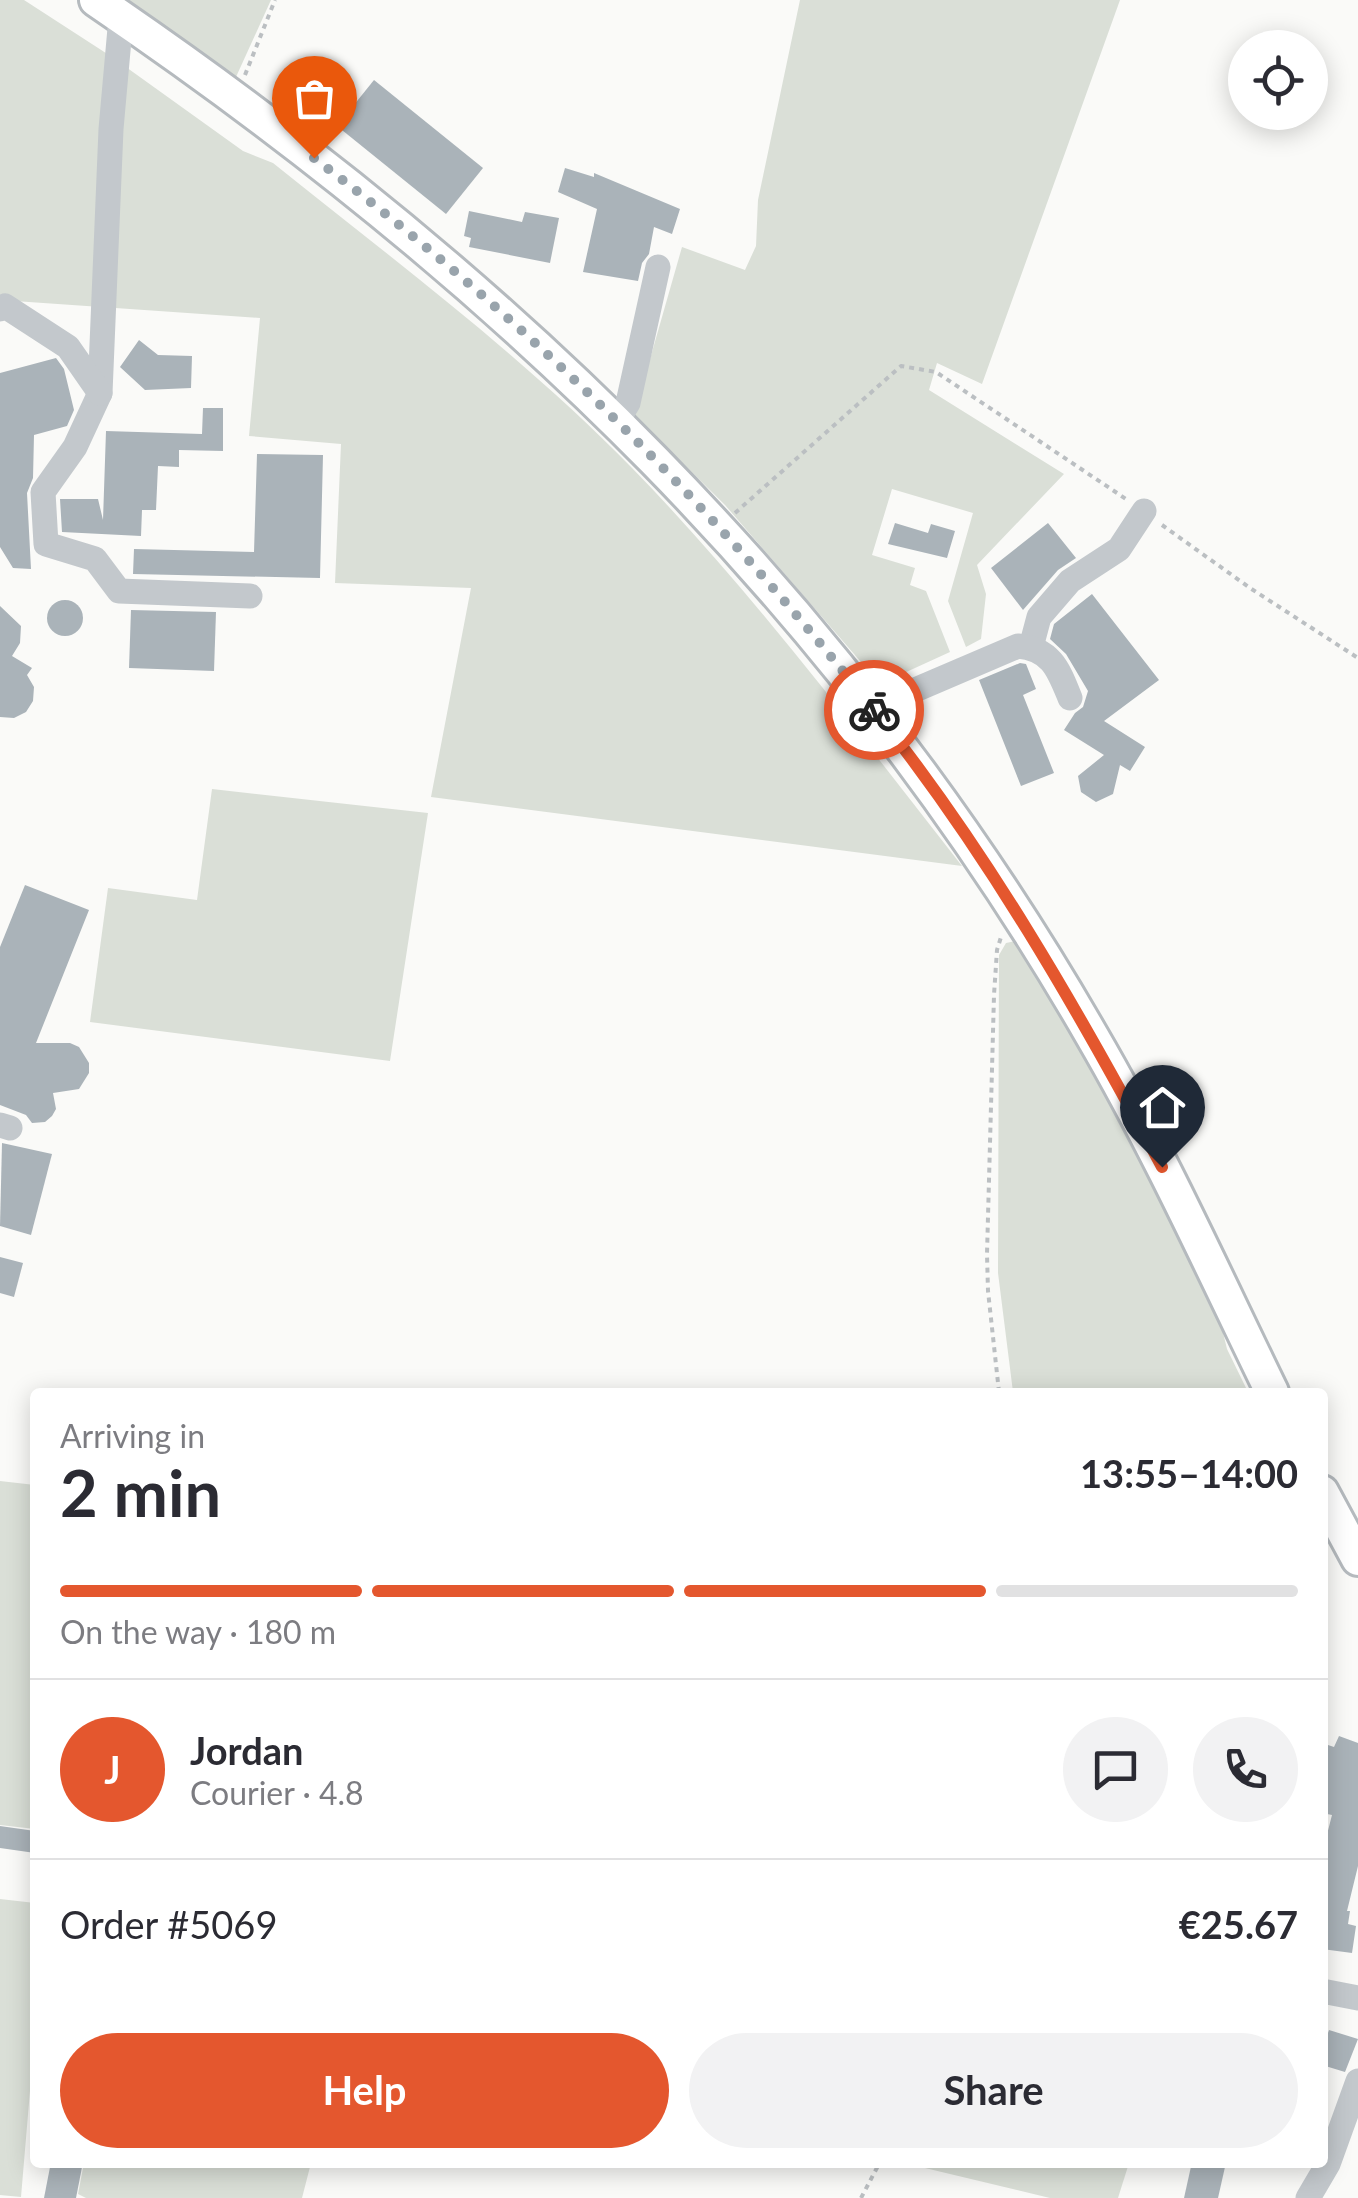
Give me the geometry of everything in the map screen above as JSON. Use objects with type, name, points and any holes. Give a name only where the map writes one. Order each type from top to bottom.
[{"type":"main road","points":[[108,8],[341,178],[500,312],[617,421],[799,614],[904,748],[1014,911],[1101,1052],[1196,1232],[1270,1388]]},
{"type":"main road","points":[[1328,1503],[1358,1560]]},
{"type":"street","points":[[108,8],[112,129],[100,393],[75,447],[43,492],[46,544],[95,558],[118,591],[250,596]]},
{"type":"street","points":[[617,421],[628,404],[658,267]]},
{"type":"street","points":[[0,309],[6,306],[68,347],[100,393]]},
{"type":"street","points":[[1031,647],[1038,618],[1070,582],[1119,549],[1144,511]]},
{"type":"street","points":[[872,708],[1018,646],[1031,647],[1056,664],[1070,698]]},
{"type":"street","points":[[1328,1991],[1358,1998]]},
{"type":"street","points":[[1328,2164],[1358,2080]]},
{"type":"street","points":[[1308,2198],[1326,2168]]},
{"type":"path","points":[[236,98],[275,0]]},
{"type":"path","points":[[720,526],[901,366],[936,372],[1358,658]]},
{"type":"path","points":[[999,1388],[987,1254],[994,995],[997,950],[1014,911]]},
{"type":"path","points":[[860,2198],[877,2168]]},
{"type":"shaded area","points":[[0,0],[24,0],[112,57],[243,151],[273,163],[547,387],[632,468],[719,563],[962,866],[431,797],[471,588],[335,583],[341,444],[249,436],[260,318],[0,300]]},
{"type":"shaded area","points":[[110,0],[271,0],[231,88]]},
{"type":"shaded area","points":[[800,0],[1120,0],[982,384],[937,363],[929,390],[1064,474],[977,565],[986,594],[981,639],[966,647],[948,601],[973,513],[892,489],[872,555],[915,568],[910,585],[926,591],[950,652],[880,684],[725,505],[634,415],[682,247],[745,270],[756,246],[758,200]]},
{"type":"shaded area","points":[[212,789],[428,813],[390,1061],[90,1022],[108,888],[197,900]]},
{"type":"shaded area","points":[[1020,940],[1158,1186],[1218,1312],[1227,1349],[1246,1388],[1012,1388],[998,1273],[999,955],[1006,943]]},
{"type":"shaded area","points":[[0,1481],[30,1484],[30,1828],[0,1825]]},
{"type":"shaded area","points":[[0,1899],[30,1902],[30,2091],[21,2197],[0,2195]]},
{"type":"shaded area","points":[[83,2168],[310,2168],[302,2198],[86,2198],[78,2194]]},
{"type":"shaded area","points":[[925,2168],[1127,2168],[1118,2198],[1050,2198]]},
{"type":"building","points":[[374,80],[483,168],[446,214],[337,126]]},
{"type":"building","points":[[565,168],[594,177],[594,173],[680,209],[672,234],[654,227],[638,281],[583,272],[597,209],[558,192]]},
{"type":"building","points":[[469,211],[522,222],[525,212],[559,218],[550,263],[469,247],[471,238],[464,236]]},
{"type":"building","points":[[139,340],[158,355],[192,356],[191,388],[145,390],[120,367]]},
{"type":"building","points":[[56,358],[64,369],[74,410],[67,426],[34,435],[33,478],[27,493],[31,569],[13,568],[0,547],[0,373]]},
{"type":"building","points":[[203,408],[223,408],[223,451],[179,450],[179,467],[158,466],[156,510],[142,510],[141,536],[62,532],[60,499],[98,499],[103,520],[106,431],[202,434]]},
{"type":"building","points":[[257,454],[323,455],[320,578],[133,574],[134,549],[254,552]]},
{"type":"building","points":[[895,523],[928,533],[931,524],[955,531],[947,558],[888,544]]},
{"type":"building","points":[[1048,523],[1076,558],[1058,570],[1023,610],[991,568]]},
{"type":"building","points":[[1092,594],[1159,680],[1104,721],[1145,747],[1130,771],[1120,765],[1113,794],[1096,802],[1081,792],[1078,776],[1104,755],[1064,730],[1083,707],[1088,691],[1066,654],[1050,639],[1054,624]]},
{"type":"building","points":[[65,600],[78,605],[83,618],[78,631],[65,636],[52,631],[47,618],[52,605]]},
{"type":"building","points":[[0,606],[21,626],[20,643],[12,656],[32,668],[27,675],[34,687],[33,701],[26,712],[14,718],[0,717]]},
{"type":"building","points":[[131,610],[216,612],[214,671],[129,668]]},
{"type":"building","points":[[1026,664],[1036,689],[1023,695],[1054,773],[1021,786],[979,680]]},
{"type":"building","points":[[25,885],[89,910],[36,1043],[70,1043],[79,1047],[89,1063],[89,1073],[79,1089],[53,1093],[56,1109],[52,1116],[45,1122],[32,1123],[26,1115],[0,1105],[0,947]]},
{"type":"building","points":[[2,1143],[52,1154],[31,1235],[0,1226]]},
{"type":"building","points":[[0,1257],[23,1263],[14,1297],[0,1293]]},
{"type":"building","points":[[1339,1736],[1358,1743],[1358,1866],[1347,1911],[1348,1924],[1356,1926],[1352,1953],[1328,1950],[1328,1831],[1332,1815],[1328,1814],[1328,1745],[1334,1747]]},
{"type":"building","points":[[0,1826],[30,1830],[30,1852],[0,1848]]},
{"type":"building","points":[[1328,2033],[1358,2039],[1345,2072],[1328,2067]]},
{"type":"building","points":[[50,2168],[82,2168],[76,2198],[44,2198]]},
{"type":"building","points":[[1191,2168],[1225,2168],[1218,2198],[1184,2198]]},
{"type":"way so far","points":[[314,158],[500,312],[640,442],[799,614],[874,710]]},
{"type":"route","points":[[874,710],[1004,894],[1092,1036],[1162,1167]]}]
